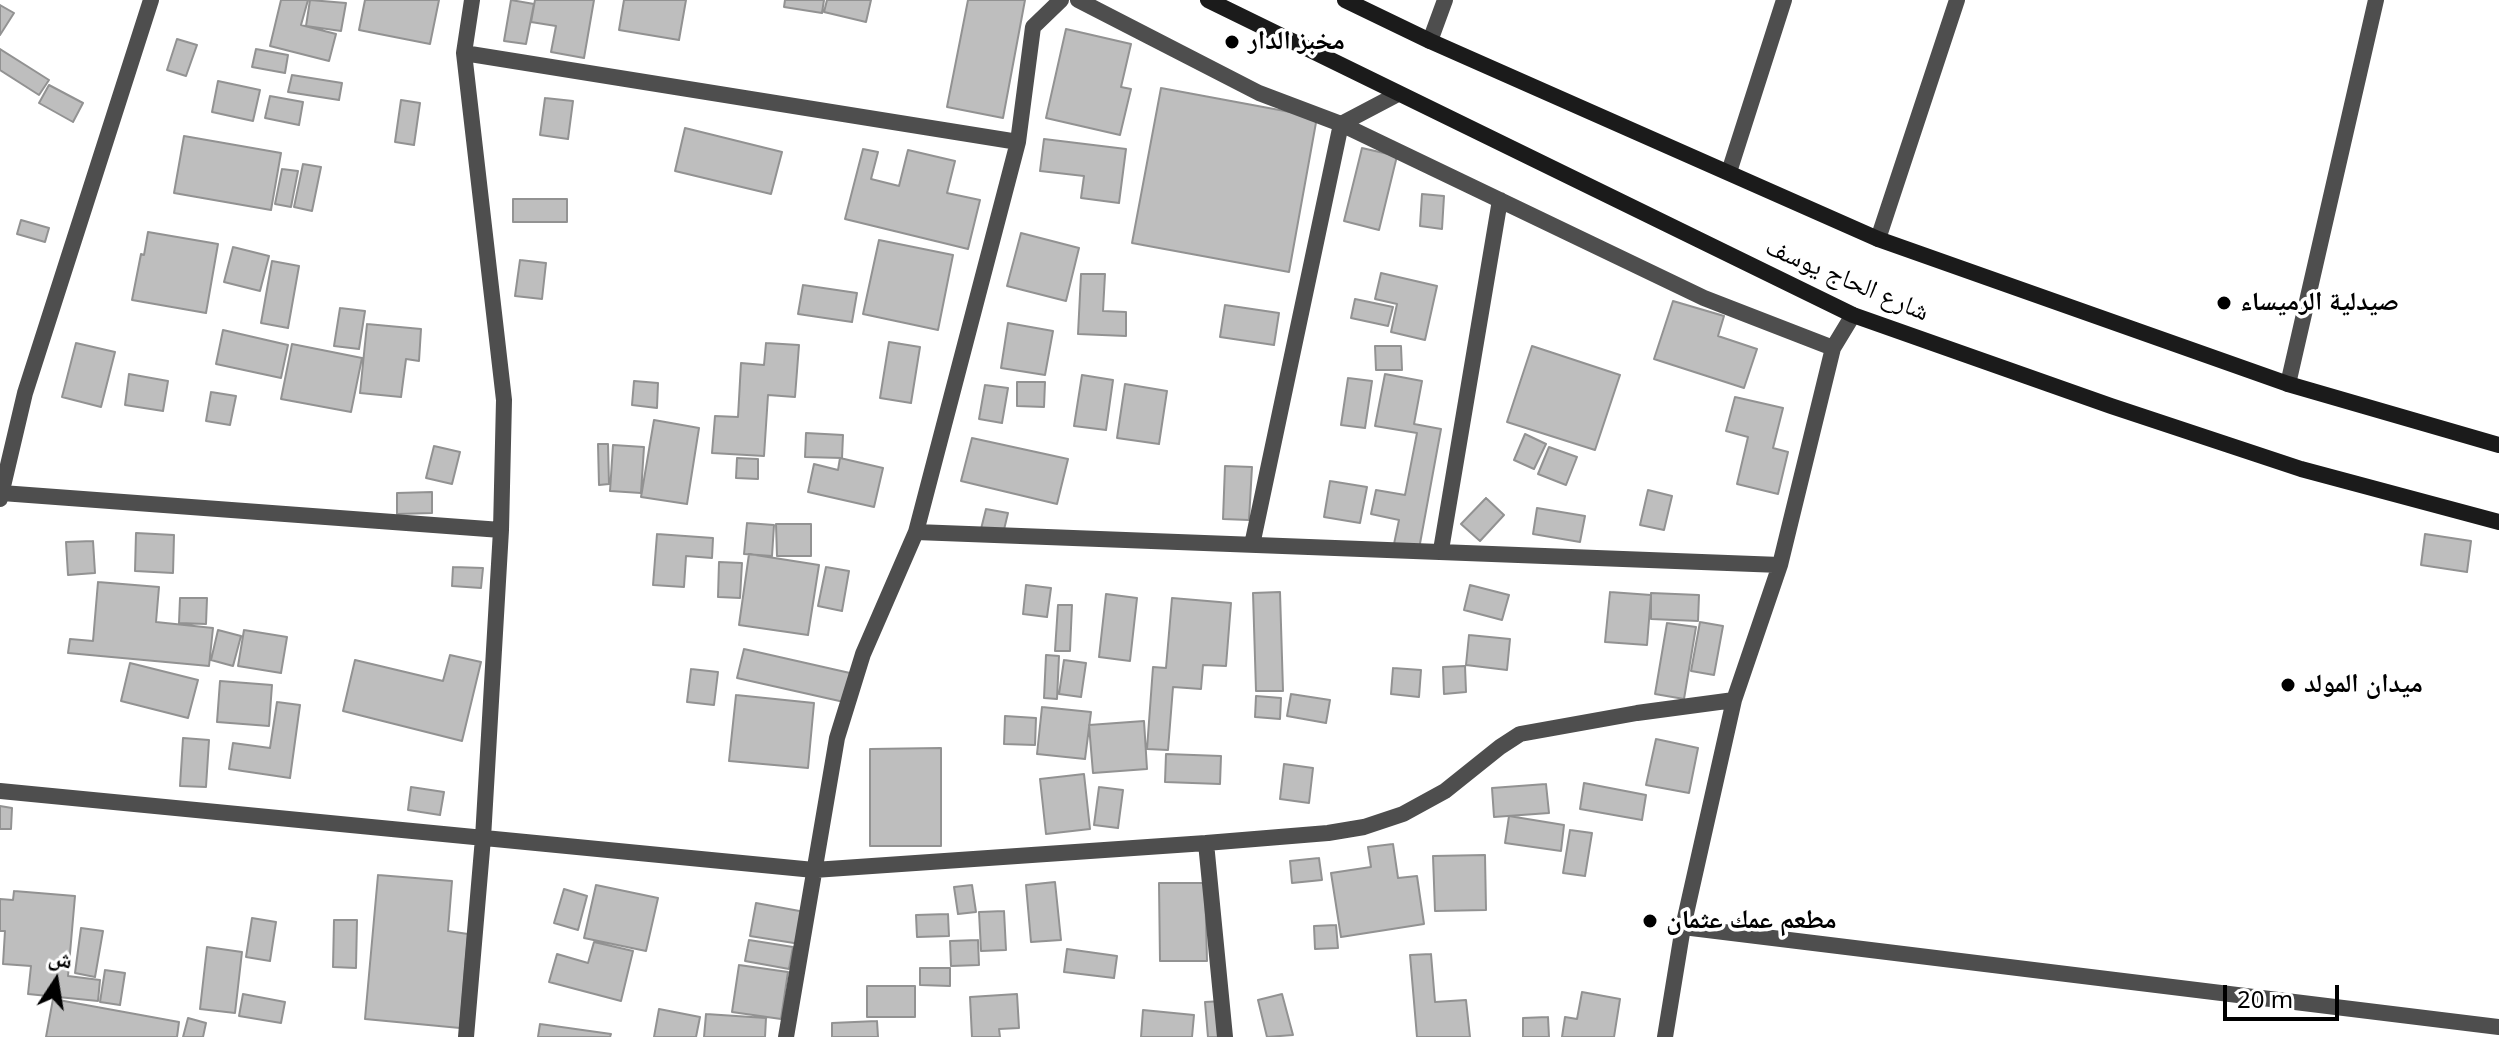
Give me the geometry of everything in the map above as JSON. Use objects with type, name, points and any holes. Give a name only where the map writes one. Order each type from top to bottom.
[{"type":"main road","name":"شارع الحاج يوسف","points":[[1208,0],[1853,315],[2301,469],[2499,522]]},
{"type":"main road","name":"شارع الحاج يوسف","points":[[1345,0],[1430,41],[1878,239],[2288,384],[2499,445]]},
{"type":"street","points":[[151,0],[25,393],[1,496],[501,530]]},
{"type":"street","points":[[466,1037],[483,838],[501,530],[504,400],[464,53],[472,0]]},
{"type":"street","points":[[786,1037],[827,787],[846,710],[863,654],[916,532],[1018,142],[1033,27],[1061,0]]},
{"type":"street","points":[[1078,0],[1259,93],[1341,124],[1704,298],[1833,348]]},
{"type":"street","points":[[1430,41],[1445,0]]},
{"type":"street","points":[[1729,172],[1784,0]]},
{"type":"street","points":[[1878,239],[1957,0]]},
{"type":"street","points":[[2288,384],[2376,0]]},
{"type":"street","points":[[464,53],[1018,142]]},
{"type":"street","points":[[1341,124],[1398,94]]},
{"type":"street","points":[[1252,545],[1341,124]]},
{"type":"street","points":[[1441,550],[1500,200]]},
{"type":"street","points":[[1665,1037],[1683,927],[1734,700],[1780,565],[1833,348],[1853,315]]},
{"type":"street","points":[[916,532],[1780,565]]},
{"type":"street","points":[[0,791],[814,870],[1206,843],[1364,827],[1403,814],[1445,791],[1520,734],[1734,700]]},
{"type":"street","points":[[1206,843],[1225,1037]]},
{"type":"street","points":[[1683,927],[2499,1027]]},
{"type":"building","points":[[281,0],[308,0],[301,25],[336,34],[329,61],[270,46]]},
{"type":"building","points":[[310,0],[346,3],[341,31],[306,26]]},
{"type":"building","points":[[365,0],[439,0],[430,44],[359,30]]},
{"type":"building","points":[[511,0],[534,4],[526,44],[504,41]]},
{"type":"building","points":[[535,0],[594,0],[584,58],[551,52],[556,26],[531,22]]},
{"type":"building","points":[[624,0],[686,0],[679,40],[619,30]]},
{"type":"building","points":[[785,0],[824,0],[822,13],[784,7]]},
{"type":"building","points":[[827,0],[871,0],[866,22],[824,12]]},
{"type":"building","points":[[968,0],[1025,0],[1003,118],[947,107]]},
{"type":"building","points":[[0,5],[14,13],[0,35]]},
{"type":"building","points":[[1066,29],[1131,44],[1121,87],[1131,89],[1120,135],[1046,118]]},
{"type":"building","points":[[177,39],[197,45],[186,76],[167,70]]},
{"type":"building","points":[[0,49],[49,80],[39,95],[0,70]]},
{"type":"building","points":[[256,49],[288,55],[285,73],[252,67]]},
{"type":"building","points":[[292,75],[342,83],[339,100],[288,92]]},
{"type":"building","points":[[218,81],[260,90],[253,121],[212,112]]},
{"type":"building","points":[[49,85],[83,103],[73,122],[39,103]]},
{"type":"building","points":[[1161,88],[1317,117],[1289,272],[1132,243]]},
{"type":"building","points":[[270,96],[303,102],[299,125],[265,118]]},
{"type":"building","points":[[545,98],[573,101],[568,139],[540,135]]},
{"type":"building","points":[[401,100],[420,103],[414,145],[395,142]]},
{"type":"building","points":[[685,128],[782,152],[771,194],[675,171]]},
{"type":"building","points":[[184,136],[281,153],[271,210],[174,193]]},
{"type":"building","points":[[1044,139],[1126,149],[1119,203],[1081,198],[1084,176],[1040,171]]},
{"type":"building","points":[[1362,148],[1397,156],[1379,230],[1344,221]]},
{"type":"building","points":[[863,149],[878,152],[871,179],[899,186],[908,150],[955,161],[947,193],[980,200],[968,249],[845,219]]},
{"type":"building","points":[[303,164],[321,167],[312,211],[294,207]]},
{"type":"building","points":[[282,169],[298,171],[291,207],[275,204]]},
{"type":"building","points":[[1422,194],[1444,196],[1442,229],[1420,226]]},
{"type":"building","points":[[513,199],[567,199],[567,222],[513,222]]},
{"type":"building","points":[[21,220],[49,228],[45,242],[17,234]]},
{"type":"building","points":[[148,232],[218,244],[206,313],[132,300]]},
{"type":"building","points":[[1021,233],[1079,248],[1066,301],[1007,286]]},
{"type":"building","points":[[879,240],[953,255],[938,330],[863,314]]},
{"type":"building","points":[[233,247],[269,256],[260,291],[224,282]]},
{"type":"building","points":[[520,260],[546,263],[542,299],[515,296]]},
{"type":"building","points":[[272,261],[299,266],[288,328],[261,323]]},
{"type":"building","points":[[1381,273],[1437,286],[1425,340],[1391,332],[1397,304],[1375,299]]},
{"type":"building","points":[[1081,274],[1105,274],[1103,311],[1126,312],[1126,336],[1078,334]]},
{"type":"building","points":[[803,285],[857,293],[852,322],[798,314]]},
{"type":"building","points":[[1355,299],[1393,307],[1388,326],[1351,318]]},
{"type":"building","points":[[1673,301],[1724,316],[1718,336],[1757,349],[1744,388],[1654,359]]},
{"type":"building","points":[[1225,305],[1279,313],[1274,345],[1220,337]]},
{"type":"building","points":[[340,308],[365,311],[359,349],[334,346]]},
{"type":"building","points":[[1008,323],[1053,331],[1045,375],[1001,368]]},
{"type":"building","points":[[367,324],[421,329],[419,361],[406,359],[401,397],[360,393]]},
{"type":"building","points":[[223,330],[288,345],[281,378],[216,364]]},
{"type":"building","points":[[889,342],[920,347],[911,403],[880,398]]},
{"type":"building","points":[[76,343],[115,352],[101,407],[62,397]]},
{"type":"building","points":[[766,343],[799,345],[795,397],[768,395],[764,456],[712,453],[715,416],[738,417],[741,363],[764,365]]},
{"type":"building","points":[[292,344],[362,358],[351,412],[281,399]]},
{"type":"building","points":[[1375,346],[1401,346],[1402,370],[1376,370]]},
{"type":"building","points":[[1532,346],[1620,375],[1595,450],[1507,422]]},
{"type":"building","points":[[129,374],[168,381],[163,411],[125,405]]},
{"type":"building","points":[[1385,374],[1422,381],[1414,424],[1441,429],[1419,549],[1394,544],[1399,520],[1371,514],[1376,490],[1405,495],[1417,433],[1375,426]]},
{"type":"building","points":[[1082,375],[1113,380],[1106,430],[1074,426]]},
{"type":"building","points":[[1348,378],[1372,381],[1365,428],[1341,425]]},
{"type":"building","points":[[634,381],[658,383],[657,408],[632,405]]},
{"type":"building","points":[[1017,382],[1045,382],[1044,407],[1017,406]]},
{"type":"building","points":[[1125,384],[1167,391],[1159,444],[1117,438]]},
{"type":"building","points":[[985,385],[1008,388],[1002,423],[979,419]]},
{"type":"building","points":[[211,392],[236,396],[230,425],[206,421]]},
{"type":"building","points":[[1735,397],[1783,408],[1773,448],[1788,452],[1778,494],[1737,484],[1748,437],[1726,431]]},
{"type":"building","points":[[654,420],[699,428],[687,504],[641,497]]},
{"type":"building","points":[[806,433],[843,435],[842,458],[805,457]]},
{"type":"building","points":[[1525,434],[1546,444],[1534,469],[1514,460]]},
{"type":"building","points":[[972,438],[1068,459],[1057,504],[961,481]]},
{"type":"building","points":[[598,444],[608,444],[609,484],[599,485]]},
{"type":"building","points":[[613,445],[644,447],[641,493],[610,491]]},
{"type":"building","points":[[434,446],[460,452],[452,484],[426,478]]},
{"type":"building","points":[[1549,447],[1577,457],[1566,485],[1538,474]]},
{"type":"building","points":[[737,458],[758,459],[758,479],[736,478]]},
{"type":"building","points":[[840,458],[883,468],[874,507],[808,492],[814,464],[838,470]]},
{"type":"building","points":[[1225,466],[1252,467],[1249,520],[1223,519]]},
{"type":"building","points":[[1330,481],[1367,487],[1360,523],[1324,517]]},
{"type":"building","points":[[1648,490],[1672,496],[1664,530],[1640,525]]},
{"type":"building","points":[[432,492],[432,513],[397,514],[397,493]]},
{"type":"building","points":[[1486,498],[1504,515],[1480,541],[1461,524]]},
{"type":"building","points":[[1537,508],[1585,516],[1580,542],[1533,534]]},
{"type":"building","points":[[986,509],[1008,513],[1002,538],[980,533]]},
{"type":"building","points":[[747,523],[774,525],[772,556],[744,554]]},
{"type":"building","points":[[776,524],[811,524],[811,556],[777,556]]},
{"type":"building","points":[[136,533],[174,535],[173,573],[135,571]]},
{"type":"building","points":[[657,534],[713,538],[712,558],[686,556],[684,587],[653,585]]},
{"type":"building","points":[[2425,534],[2471,541],[2467,572],[2421,565]]},
{"type":"building","points":[[93,541],[95,573],[68,575],[66,542]]},
{"type":"building","points":[[749,554],[819,565],[808,635],[739,625]]},
{"type":"building","points":[[719,562],[742,563],[740,598],[718,597]]},
{"type":"building","points":[[453,567],[483,568],[481,588],[452,586]]},
{"type":"building","points":[[826,567],[849,571],[842,611],[818,606]]},
{"type":"building","points":[[98,582],[159,587],[156,622],[213,628],[209,666],[68,653],[70,639],[93,641]]},
{"type":"building","points":[[1026,585],[1051,588],[1047,617],[1023,614]]},
{"type":"building","points":[[1470,585],[1509,595],[1502,620],[1464,610]]},
{"type":"building","points":[[1280,592],[1283,691],[1256,691],[1253,593]]},
{"type":"building","points":[[1610,592],[1651,595],[1647,645],[1605,642]]},
{"type":"building","points":[[1651,593],[1699,595],[1698,621],[1651,619]]},
{"type":"building","points":[[1106,594],[1137,598],[1130,661],[1099,657]]},
{"type":"building","points":[[180,598],[207,598],[206,624],[179,623]]},
{"type":"building","points":[[1172,598],[1231,603],[1226,666],[1203,665],[1201,689],[1173,687],[1168,750],[1147,749],[1153,667],[1166,668]]},
{"type":"building","points":[[1058,605],[1072,605],[1070,651],[1055,651]]},
{"type":"building","points":[[1700,622],[1723,626],[1714,675],[1691,671]]},
{"type":"building","points":[[1667,623],[1696,627],[1684,699],[1655,694]]},
{"type":"building","points":[[218,630],[241,636],[233,666],[211,660]]},
{"type":"building","points":[[244,630],[287,637],[281,673],[238,666]]},
{"type":"building","points":[[1469,635],[1510,639],[1507,670],[1466,665]]},
{"type":"building","points":[[744,649],[850,673],[844,702],[737,678]]},
{"type":"building","points":[[450,655],[481,662],[462,741],[343,711],[355,660],[443,681]]},
{"type":"building","points":[[1046,655],[1059,656],[1057,699],[1044,698]]},
{"type":"building","points":[[1064,660],[1086,663],[1081,697],[1059,694]]},
{"type":"building","points":[[130,663],[198,680],[188,718],[121,701]]},
{"type":"building","points":[[1465,666],[1466,692],[1444,694],[1443,667]]},
{"type":"building","points":[[1393,668],[1421,670],[1419,697],[1391,694]]},
{"type":"building","points":[[691,669],[718,672],[714,705],[687,702]]},
{"type":"building","points":[[220,681],[272,685],[269,726],[217,722]]},
{"type":"building","points":[[1291,694],[1330,700],[1326,723],[1287,716]]},
{"type":"building","points":[[736,695],[814,703],[808,768],[729,761]]},
{"type":"building","points":[[1256,696],[1281,698],[1280,719],[1255,717]]},
{"type":"building","points":[[277,702],[300,705],[290,778],[229,769],[233,743],[270,748]]},
{"type":"building","points":[[1042,707],[1091,712],[1085,759],[1037,754]]},
{"type":"building","points":[[1005,716],[1036,718],[1035,745],[1004,744]]},
{"type":"building","points":[[1144,721],[1147,769],[1093,773],[1089,725]]},
{"type":"building","points":[[183,738],[209,740],[206,787],[180,786]]},
{"type":"building","points":[[1656,739],[1698,748],[1689,793],[1646,785]]},
{"type":"building","points":[[941,748],[941,846],[870,846],[870,749]]},
{"type":"building","points":[[1166,754],[1221,756],[1220,784],[1165,782]]},
{"type":"building","points":[[1284,764],[1313,768],[1309,803],[1280,799]]},
{"type":"building","points":[[1084,774],[1090,829],[1046,834],[1040,779]]},
{"type":"building","points":[[1584,783],[1646,795],[1642,820],[1580,809]]},
{"type":"building","points":[[1546,784],[1549,813],[1494,817],[1492,788]]},
{"type":"building","points":[[411,787],[444,792],[440,815],[408,810]]},
{"type":"building","points":[[1099,787],[1123,790],[1118,828],[1094,825]]},
{"type":"building","points":[[0,806],[12,808],[11,829],[0,829]]},
{"type":"building","points":[[1509,816],[1564,825],[1561,851],[1505,843]]},
{"type":"building","points":[[1570,830],[1592,833],[1585,876],[1563,873]]},
{"type":"building","points":[[1393,844],[1398,878],[1417,876],[1424,924],[1341,937],[1331,873],[1371,867],[1368,847]]},
{"type":"building","points":[[1485,855],[1486,910],[1435,911],[1433,856]]},
{"type":"building","points":[[1319,858],[1322,880],[1292,883],[1290,861]]},
{"type":"building","points":[[378,875],[452,881],[448,931],[468,934],[460,1028],[365,1019]]},
{"type":"building","points":[[1055,882],[1061,940],[1031,942],[1026,885]]},
{"type":"building","points":[[1159,883],[1205,883],[1207,961],[1160,961]]},
{"type":"building","points":[[596,885],[658,898],[646,951],[584,938]]},
{"type":"building","points":[[972,885],[976,912],[958,914],[954,887]]},
{"type":"building","points":[[564,889],[587,896],[578,930],[554,923]]},
{"type":"building","points":[[14,891],[75,896],[68,976],[100,980],[98,1001],[28,994],[31,966],[3,964],[5,931],[0,931],[0,899],[13,900]]},
{"type":"building","points":[[756,903],[805,912],[800,944],[750,936]]},
{"type":"building","points":[[1004,911],[1006,950],[981,951],[979,912]]},
{"type":"building","points":[[948,914],[949,936],[917,937],[916,915]]},
{"type":"building","points":[[252,918],[276,922],[270,961],[246,957]]},
{"type":"building","points":[[334,920],[357,920],[356,968],[333,967]]},
{"type":"building","points":[[1336,925],[1338,948],[1315,949],[1314,926]]},
{"type":"building","points":[[81,928],[103,931],[95,977],[75,973]]},
{"type":"building","points":[[749,940],[793,947],[789,969],[745,961]]},
{"type":"building","points":[[978,940],[979,965],[951,966],[950,941]]},
{"type":"building","points":[[594,942],[633,951],[621,1001],[549,982],[557,954],[588,963]]},
{"type":"building","points":[[207,947],[242,952],[235,1013],[200,1009]]},
{"type":"building","points":[[1067,949],[1117,956],[1114,978],[1064,972]]},
{"type":"building","points":[[1431,954],[1435,1002],[1466,1000],[1470,1037],[1417,1037],[1410,955]]},
{"type":"building","points":[[739,965],[788,972],[781,1019],[732,1012]]},
{"type":"building","points":[[920,968],[950,968],[950,986],[920,985]]},
{"type":"building","points":[[105,970],[125,973],[120,1005],[100,1002]]},
{"type":"building","points":[[867,986],[915,986],[915,1017],[867,1017]]},
{"type":"building","points":[[1582,992],[1620,999],[1614,1037],[1562,1037],[1565,1017],[1577,1019]]},
{"type":"building","points":[[243,994],[285,1002],[281,1023],[239,1016]]},
{"type":"building","points":[[1017,994],[1019,1028],[999,1029],[1000,1037],[972,1037],[970,997]]},
{"type":"building","points":[[1282,994],[1293,1035],[1267,1037],[1258,1000]]},
{"type":"building","points":[[53,999],[179,1022],[177,1037],[46,1037]]},
{"type":"building","points":[[1223,1001],[1226,1037],[1208,1037],[1205,1002]]},
{"type":"building","points":[[659,1009],[700,1017],[696,1037],[654,1037]]},
{"type":"building","points":[[1143,1010],[1194,1015],[1192,1037],[1141,1037]]},
{"type":"building","points":[[706,1014],[766,1018],[765,1037],[704,1037]]},
{"type":"building","points":[[1548,1017],[1549,1037],[1523,1037],[1523,1018]]},
{"type":"building","points":[[188,1018],[206,1023],[203,1037],[183,1037]]},
{"type":"building","points":[[877,1021],[878,1037],[832,1037],[832,1023]]},
{"type":"building","points":[[540,1024],[611,1034],[610,1037],[538,1037]]},
{"type":"place","name":"مخبز الدار","points":[[1232,42]]},
{"type":"place","name":"صيدلية الرميساء","points":[[2224,303]]},
{"type":"place","name":"ميدان المولد","points":[[2288,685]]},
{"type":"place","name":"مطعم عمك عثمان","points":[[1650,921]]}]
